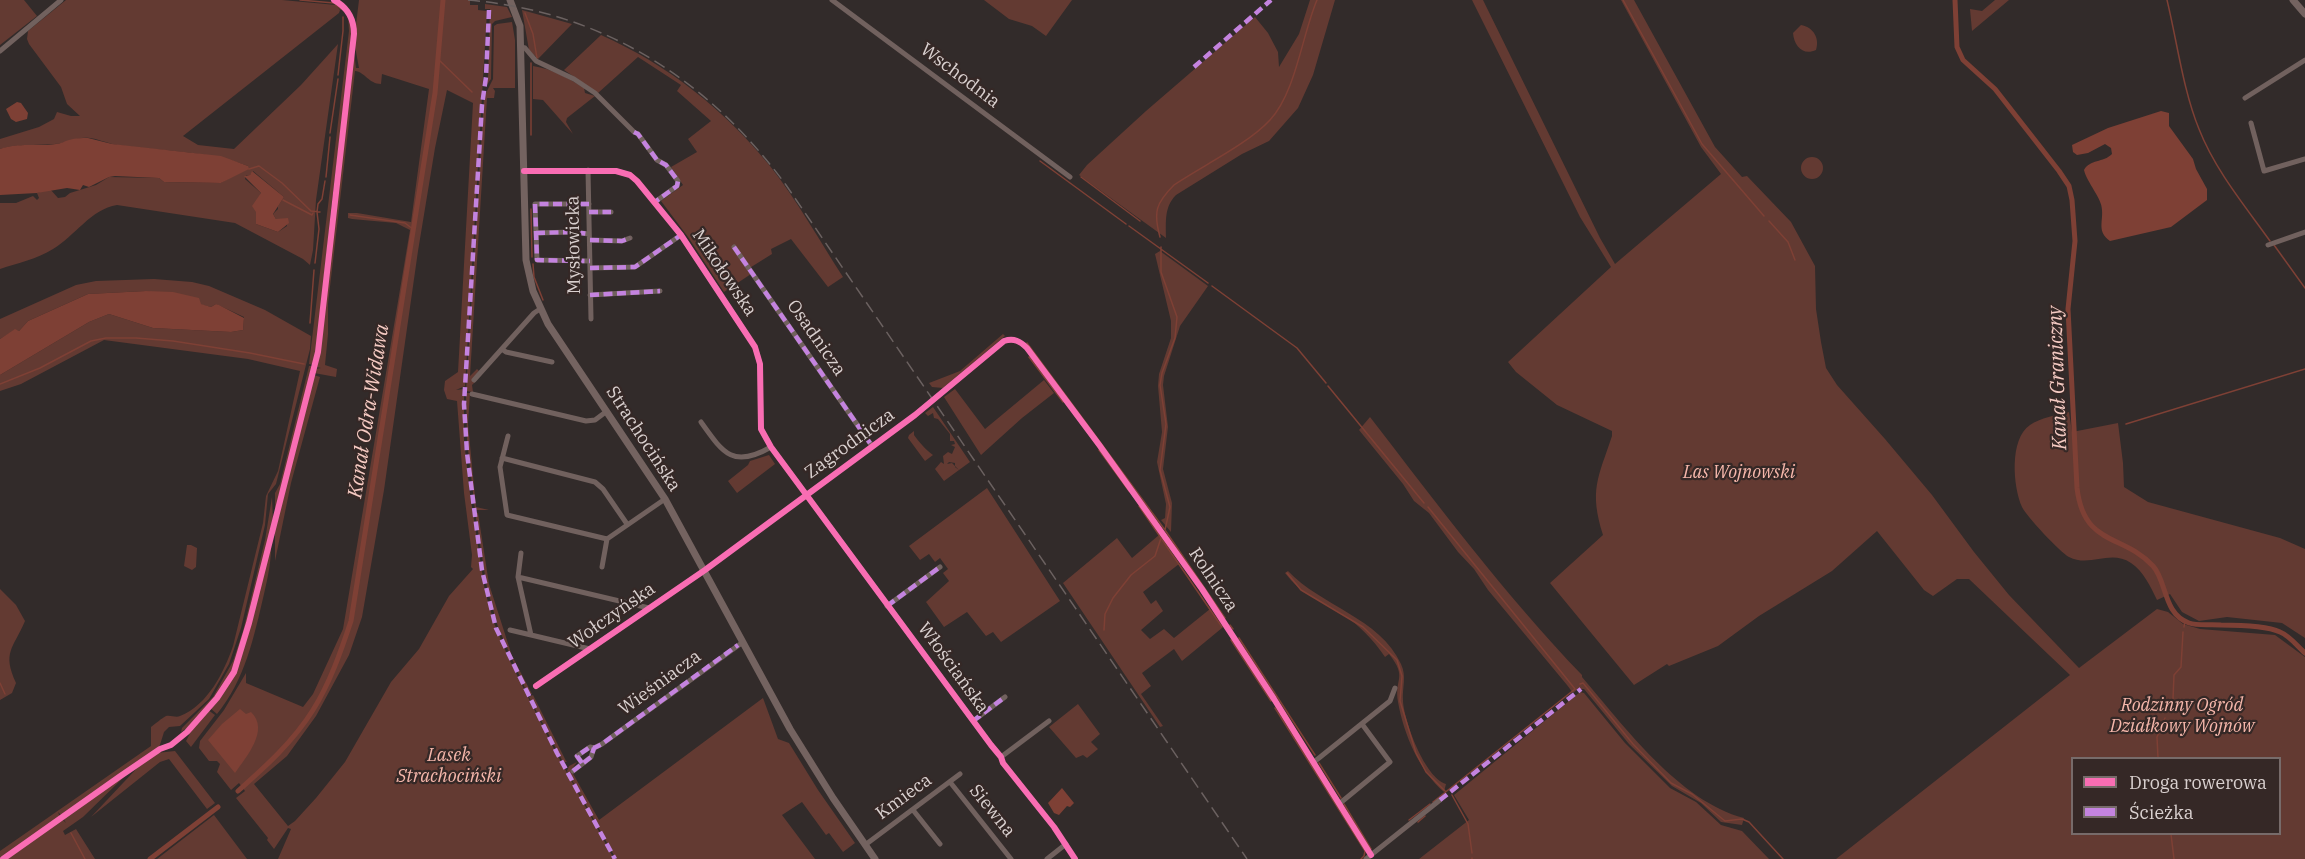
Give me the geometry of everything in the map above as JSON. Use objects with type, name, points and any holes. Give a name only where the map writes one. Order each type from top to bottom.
[{"type":"main road","name":"Strachocińska","points":[[510,0],[518,18],[521,47],[527,268],[540,309],[665,499],[812,766],[875,859]]},
{"type":"main road","points":[[2294,0],[2305,14]]},
{"type":"street","points":[[0,51],[61,0]]},
{"type":"street","name":"Wschodnia","points":[[832,0],[1071,177]]},
{"type":"street","points":[[521,47],[525,48],[536,61],[574,79],[596,93],[636,133],[657,160],[666,165],[678,182],[677,186],[655,202]]},
{"type":"street","points":[[2245,98],[2305,60]]},
{"type":"street","points":[[2252,123],[2264,171],[2305,159]]},
{"type":"street","name":"Mysłowicka","points":[[588,170],[591,319]]},
{"type":"street","name":"Mikołowska","points":[[524,171],[610,170],[630,175],[655,202],[681,235],[758,354],[761,373],[761,429],[805,495]]},
{"type":"street","points":[[589,204],[535,204],[537,260],[590,261]]},
{"type":"street","points":[[589,212],[611,212]]},
{"type":"street","points":[[2268,245],[2305,232]]},
{"type":"street","points":[[536,233],[621,242],[630,238]]},
{"type":"street","points":[[590,268],[635,267],[681,235]]},
{"type":"street","name":"Osadnicza","points":[[734,247],[872,446]]},
{"type":"street","points":[[590,295],[660,291]]},
{"type":"street","points":[[474,380],[540,309]]},
{"type":"street","name":"Zagrodnicza","points":[[705,570],[934,401],[1004,340],[1010,339]]},
{"type":"street","name":"Rolnicza","points":[[1010,339],[1018,340],[1027,348],[1151,516],[1227,627],[1314,762],[1369,857]]},
{"type":"street","points":[[502,349],[506,352],[552,362]]},
{"type":"street","points":[[472,394],[586,421],[595,420],[607,411]]},
{"type":"street","points":[[701,422],[718,447],[730,456],[746,457],[771,447]]},
{"type":"street","points":[[508,436],[500,467],[507,515],[607,539]]},
{"type":"street","points":[[502,458],[595,482],[603,489],[627,524]]},
{"type":"street","name":"Włościańska","points":[[805,495],[1002,757],[1003,763],[1035,801],[1075,859]]},
{"type":"street","points":[[602,567],[607,539],[665,499]]},
{"type":"street","points":[[520,553],[518,577],[531,635]]},
{"type":"street","points":[[887,606],[940,567]]},
{"type":"street","name":"Wołczyńska","points":[[536,686],[705,570]]},
{"type":"street","points":[[518,577],[649,608]]},
{"type":"street","points":[[510,630],[590,649]]},
{"type":"street","name":"Wieśniacza","points":[[573,771],[591,757],[594,748],[742,642]]},
{"type":"street","points":[[1314,762],[1390,701],[1395,688]]},
{"type":"street","points":[[973,721],[1005,697]]},
{"type":"street","points":[[1002,757],[1049,722]]},
{"type":"street","points":[[1339,804],[1390,762],[1362,724]]},
{"type":"street","name":"Kmieca","points":[[865,845],[960,774]]},
{"type":"street","name":"Siewna","points":[[950,782],[1011,859]]},
{"type":"street","points":[[1369,857],[1440,800]]},
{"type":"street","points":[[913,810],[940,844]]},
{"type":"street","points":[[1047,859],[1066,844]]},
{"type":"green space","points":[[0,0],[24,0],[37,16],[0,45]]},
{"type":"green space","points":[[66,0],[282,0],[336,5],[340,10],[339,13],[183,136],[198,145],[234,149],[301,85],[338,44],[316,200],[310,265],[303,259],[235,223],[117,205],[91,217],[61,244],[47,252],[0,269],[0,203],[16,203],[33,196],[37,200],[39,198],[37,193],[50,189],[58,198],[65,197],[70,193],[96,185],[109,177],[159,178],[164,182],[221,183],[248,166],[214,157],[129,147],[90,138],[58,144],[20,145],[0,149],[0,139],[39,127],[54,119],[57,112],[80,116],[67,104],[61,87],[29,44],[28,31]],"holes":[[[253,171],[284,197],[273,214],[276,219],[287,219],[287,226],[278,232],[256,224],[256,212],[261,193],[245,179],[246,175],[250,175]]]},
{"type":"green space","name":"Lasek Strachociński","points":[[359,0],[470,0],[470,5],[478,5],[478,10],[487,11],[465,386],[456,390],[464,389],[464,440],[470,494],[485,591],[494,623],[509,659],[553,747],[614,859],[278,859],[291,829],[288,828],[274,849],[236,798],[245,791],[239,783],[231,790],[217,772],[220,764],[217,761],[209,761],[199,748],[200,741],[224,710],[246,673],[246,683],[303,707],[313,694],[343,629],[410,230],[396,223],[348,218],[348,213],[411,222],[429,89],[382,74],[381,84],[355,71],[328,304],[325,365],[337,369],[336,377],[314,373],[315,369],[321,368],[316,367],[352,52],[354,52],[356,68],[359,68],[354,41]],"holes":[[[447,90],[473,103],[458,372],[445,381],[444,390],[447,399],[457,401],[464,493],[472,555],[471,567],[473,569],[449,596],[419,649],[391,682],[345,762],[316,798],[288,826],[254,784],[287,756],[316,716],[349,655],[362,617],[384,490],[418,251]]]},
{"type":"green space","points":[[984,0],[1072,0],[1046,36],[1032,26],[1009,19]]},
{"type":"green space","points":[[1310,0],[1335,0],[1313,75],[1298,108],[1269,141],[1242,154],[1176,195],[1169,205],[1166,238],[1079,175],[1146,111],[1255,17],[1268,33],[1278,52],[1279,67],[1299,34]]},
{"type":"green space","points":[[1472,0],[1483,0],[1615,264],[1721,174],[1701,147],[1621,0],[1634,0],[1715,147],[1742,177],[1747,176],[1791,222],[1815,266],[1816,309],[1821,342],[1826,368],[1837,385],[1932,495],[2009,595],[2079,668],[2157,609],[2168,612],[2183,624],[2200,629],[2275,635],[2305,657],[2305,859],[1836,859],[2070,675],[1969,579],[1957,579],[1933,596],[1924,590],[1877,531],[1832,571],[1759,616],[1718,646],[1669,666],[1667,664],[1634,685],[1550,583],[1603,535],[1596,495],[1599,474],[1612,431],[1557,405],[1516,372],[1508,362],[1611,267],[1580,217]]},
{"type":"green space","points":[[1995,0],[2009,0],[1972,31],[1970,9],[1982,11]]},
{"type":"green space","points":[[485,4],[507,7],[512,17],[495,21],[492,24],[491,79],[486,86],[490,9],[485,9]]},
{"type":"green space","points":[[522,10],[572,24],[538,59],[529,50]]},
{"type":"green space","points":[[348,15],[353,30],[314,365],[309,364],[349,31]]},
{"type":"green space","points":[[512,22],[515,40],[515,88],[493,88],[494,98],[487,98],[470,376],[477,369],[479,371],[472,379],[475,382],[472,385],[473,392],[466,391],[484,97],[493,79],[494,26]]},
{"type":"green space","points":[[1801,25],[1809,28],[1814,34],[1817,41],[1816,50],[1807,52],[1797,46],[1793,33]]},
{"type":"green space","points":[[601,35],[626,47],[672,75],[714,107],[734,126],[780,179],[843,277],[828,287],[791,239],[771,249],[772,254],[748,269],[751,274],[724,292],[661,201],[683,185],[671,167],[697,152],[688,139],[711,121],[677,91],[681,85],[638,57],[598,93],[564,70]]},
{"type":"green space","points":[[533,66],[560,74],[584,88],[585,93],[595,96],[567,118],[566,122],[573,134],[543,100],[533,99]]},
{"type":"green space","points":[[1808,157],[1816,157],[1823,164],[1823,172],[1816,179],[1808,179],[1801,172],[1801,164]]},
{"type":"green space","points":[[1160,251],[1208,286],[1180,326],[1164,376],[1168,427],[1163,469],[1172,503],[1171,532],[1161,520],[1165,518],[1166,504],[1157,462],[1162,432],[1159,374],[1171,338],[1171,321],[1155,254]]},
{"type":"green space","points":[[154,279],[192,282],[209,286],[265,310],[311,336],[310,349],[276,484],[268,494],[265,525],[241,628],[229,664],[209,699],[180,726],[169,727],[164,732],[159,748],[62,816],[58,812],[60,817],[0,859],[0,851],[151,746],[151,727],[158,721],[166,716],[180,716],[199,704],[220,677],[233,646],[263,523],[266,496],[278,471],[300,371],[248,359],[104,340],[21,384],[0,391],[0,375],[89,322],[109,314],[153,328],[231,332],[243,330],[244,317],[216,304],[211,307],[146,291],[88,294],[28,321],[19,331],[15,330],[0,339],[0,319],[76,285],[96,281]]},
{"type":"green space","points":[[1003,334],[1005,336],[943,388],[932,387],[929,383],[960,371]]},
{"type":"green space","points":[[309,366],[314,366],[275,511],[275,493],[280,484]]},
{"type":"green space","points":[[314,375],[320,377],[291,483],[275,561],[275,522]]},
{"type":"green space","points":[[1044,380],[1054,393],[981,455],[944,397],[955,389],[985,429]]},
{"type":"green space","points":[[466,393],[470,393],[468,424],[476,507],[489,510],[475,510],[467,441]]},
{"type":"green space","points":[[933,407],[970,462],[944,481],[935,469],[941,462],[944,464],[943,456],[948,452],[952,454],[955,447],[951,445],[955,444],[954,441],[950,441],[950,434],[938,419],[934,418],[933,413],[928,416],[925,413]]},
{"type":"green space","points":[[2069,412],[2072,432],[2118,423],[2124,487],[2148,502],[2280,538],[2305,549],[2305,638],[2282,623],[2227,617],[2199,621],[2182,612],[2170,594],[2157,600],[2143,575],[2131,563],[2115,558],[2077,560],[2059,549],[2022,507],[2016,488],[2015,464],[2019,441],[2023,432],[2030,425]]},
{"type":"green space","points":[[1370,417],[1499,581],[1654,760],[1697,796],[1720,809],[1744,818],[1742,825],[1721,822],[1701,803],[1672,786],[1629,744],[1584,689],[1578,689],[1573,693],[1488,590],[1429,513],[1414,501],[1359,430]]},
{"type":"green space","points":[[914,431],[918,441],[933,455],[925,461],[908,438]]},
{"type":"green space","points":[[769,455],[775,464],[737,493],[728,481],[750,461]]},
{"type":"green space","points":[[987,488],[1060,601],[1001,642],[993,632],[986,636],[967,612],[944,627],[926,602],[949,581],[943,573],[948,569],[940,558],[935,562],[929,554],[920,560],[909,546]]},
{"type":"green space","points":[[272,497],[271,532],[244,642],[234,669],[221,693],[203,714],[181,732],[182,728],[213,697],[233,661],[243,631],[265,540]]},
{"type":"green space","points":[[475,512],[478,513],[489,584],[512,656],[532,694],[528,695],[498,627],[487,588]]},
{"type":"green space","points":[[1159,535],[1179,564],[1143,592],[1151,604],[1156,600],[1163,611],[1141,630],[1150,639],[1164,629],[1174,638],[1210,609],[1222,628],[1182,661],[1174,649],[1142,673],[1151,686],[1141,694],[1163,726],[1160,727],[1063,583],[1117,538],[1132,558]]},
{"type":"green space","points":[[271,540],[268,574],[252,642],[235,687],[217,714],[210,708],[221,694],[237,664],[253,614]]},
{"type":"green space","points":[[187,545],[197,548],[196,567],[192,570],[184,566]]},
{"type":"green space","points":[[1288,571],[1301,583],[1365,624],[1391,648],[1403,669],[1403,701],[1407,722],[1423,760],[1438,780],[1446,784],[1444,792],[1420,763],[1404,727],[1398,702],[1399,673],[1395,662],[1389,654],[1385,657],[1371,638],[1354,623],[1298,587],[1285,573]]},
{"type":"green space","points":[[0,589],[16,605],[25,621],[13,645],[10,657],[16,683],[12,693],[0,700]]},
{"type":"green space","points":[[1580,692],[1584,693],[1625,743],[1670,788],[1696,802],[1721,825],[1742,831],[1769,859],[1419,859],[1469,820],[1454,795]]},
{"type":"green space","points":[[533,695],[567,762],[563,762],[529,697]]},
{"type":"green space","points":[[763,698],[778,739],[789,743],[855,843],[843,852],[829,833],[826,835],[802,802],[782,815],[815,859],[616,859],[567,771],[569,766],[577,762],[571,770],[599,820]]},
{"type":"green space","points":[[1078,704],[1100,734],[1091,742],[1098,749],[1087,758],[1083,755],[1076,758],[1049,727]]},
{"type":"green space","points":[[208,710],[215,715],[191,747],[186,741],[194,726]]},
{"type":"green space","points":[[175,751],[215,803],[207,809],[169,759],[160,762],[91,817],[139,766],[156,753]]},
{"type":"green space","points":[[125,776],[83,817],[63,831],[65,835],[76,829],[95,859],[5,859],[62,819],[66,823],[63,818]]},
{"type":"green space","points":[[214,815],[247,859],[157,859]]},
{"type":"shaded area","points":[[17,102],[21,103],[28,113],[27,119],[16,122],[11,119],[6,109]]},
{"type":"shaded area","points":[[2161,111],[2169,113],[2169,126],[2193,159],[2207,189],[2207,200],[2171,227],[2110,241],[2102,230],[2100,201],[2084,170],[2090,164],[2112,154],[2111,148],[2105,144],[2088,153],[2077,155],[2073,152],[2072,145],[2108,128]]},
{"type":"shaded area","points":[[88,138],[112,144],[221,156],[248,166],[249,169],[221,183],[164,182],[159,178],[115,176],[89,187],[83,185],[80,190],[67,188],[37,193],[0,195],[0,149],[58,144]]},
{"type":"shaded area","points":[[252,171],[284,197],[273,214],[276,219],[288,218],[289,223],[278,232],[256,224],[256,212],[252,206],[261,193],[244,176],[250,175]]},
{"type":"shaded area","points":[[173,292],[199,298],[201,304],[211,307],[219,305],[244,318],[243,330],[231,332],[153,328],[109,314],[89,322],[0,375],[0,339],[15,329],[19,331],[28,321],[88,294]]},
{"type":"shaded area","points":[[240,709],[246,714],[251,712],[258,727],[250,751],[235,773],[208,740]]},
{"type":"shaded area","points":[[1062,788],[1074,803],[1070,807],[1067,806],[1059,815],[1054,813],[1048,803]]},
{"type":"waterway","points":[[300,0],[334,3],[341,9]]},
{"type":"waterway","name":"Kanał Odra-Widawa","points":[[238,791],[288,743],[313,710],[330,678],[351,621],[435,93],[443,0]]},
{"type":"waterway","points":[[1160,237],[1157,221],[1158,208],[1168,191],[1250,138],[1270,120],[1279,108],[1292,79],[1317,0]]},
{"type":"waterway","points":[[1623,0],[1702,144],[1764,216]]},
{"type":"waterway","name":"Kanał Graniczny","points":[[1955,0],[1957,47],[1963,60],[1995,89],[2069,186],[2075,241],[2068,309],[2077,488],[2081,507],[2096,530],[2129,548],[2153,566],[2158,572],[2170,605],[2181,619],[2196,624],[2260,627],[2274,630],[2287,636],[2305,653]]},
{"type":"waterway","points":[[2167,0],[2184,82],[2199,129],[2213,159],[2270,241]]},
{"type":"waterway","points":[[525,13],[533,34],[537,58]]},
{"type":"waterway","points":[[338,75],[343,17]]},
{"type":"waterway","points":[[439,60],[472,92]]},
{"type":"waterway","points":[[531,63],[531,135]]},
{"type":"waterway","points":[[330,133],[338,79]]},
{"type":"waterway","points":[[326,177],[330,137]]},
{"type":"waterway","points":[[1040,161],[1126,224]]},
{"type":"waterway","points":[[249,169],[259,166],[282,183],[311,211],[320,212]]},
{"type":"waterway","points":[[1081,177],[1140,221]]},
{"type":"waterway","points":[[315,263],[319,229],[317,212],[325,181]]},
{"type":"waterway","points":[[283,200],[312,215],[313,213]]},
{"type":"waterway","points":[[531,209],[532,257]]},
{"type":"waterway","points":[[350,215],[405,223],[414,230]]},
{"type":"waterway","points":[[1769,221],[1788,242],[1795,260]]},
{"type":"waterway","points":[[1129,226],[1208,283]]},
{"type":"waterway","points":[[2274,245],[2305,288]]},
{"type":"waterway","points":[[1161,247],[1161,272],[1177,317],[1175,338],[1160,385],[1166,424],[1160,470],[1170,507],[1165,530]]},
{"type":"waterway","points":[[533,264],[534,277],[543,300]]},
{"type":"waterway","points":[[310,323],[314,270]]},
{"type":"waterway","points":[[1212,286],[1297,348],[1326,383]]},
{"type":"waterway","points":[[0,384],[40,368],[91,341],[106,338],[173,341],[304,364]]},
{"type":"waterway","points":[[1027,343],[1165,530],[1225,618]]},
{"type":"waterway","points":[[1029,357],[1063,402]]},
{"type":"waterway","points":[[2126,424],[2305,369]]},
{"type":"waterway","points":[[1328,386],[1424,503]]},
{"type":"waterway","points":[[1099,450],[1129,491]]},
{"type":"waterway","points":[[1139,506],[1222,627]]},
{"type":"waterway","points":[[1428,507],[1575,689],[1433,802]]},
{"type":"waterway","points":[[1104,630],[1105,614],[1113,598],[1131,575],[1155,556],[1161,538]]},
{"type":"waterway","points":[[1287,573],[1301,590],[1363,627],[1397,660],[1402,676],[1400,701],[1416,753],[1426,772],[1445,791]]},
{"type":"waterway","name":"Kanał Graniczny","points":[[2184,627],[2185,621]]},
{"type":"waterway","points":[[1230,625],[1233,629]]},
{"type":"waterway","points":[[2169,710],[2173,699],[2174,675],[2181,667],[2183,632]]},
{"type":"waterway","points":[[1239,638],[1315,755]]},
{"type":"waterway","points":[[1231,640],[1271,701]]},
{"type":"waterway","points":[[0,683],[5,694]]},
{"type":"waterway","points":[[1580,684],[1583,683],[1633,744],[1671,783],[1692,794],[1725,821],[1742,819],[1749,822],[1783,859]]},
{"type":"waterway","points":[[1275,708],[1365,851],[1361,859]]},
{"type":"waterway","points":[[2158,757],[2157,737],[2165,718]]},
{"type":"waterway","points":[[1319,763],[1341,798]]},
{"type":"waterway","points":[[1452,795],[1468,824],[1472,853]]},
{"type":"waterway","points":[[1344,804],[1371,849]]},
{"type":"waterway","points":[[1409,820],[1430,804]]},
{"type":"waterway","name":"Kanał Odra-Widawa","points":[[150,859],[218,807]]},
{"type":"waterway","points":[[1418,822],[1425,816]]},
{"type":"waterway","points":[[71,833],[85,859]]},
{"type":"waterway","points":[[2171,835],[2174,859]]},
{"type":"railway","points":[[468,0],[517,7],[563,19],[607,35],[648,57],[686,83],[722,113],[755,147],[786,185],[1247,859]]},
{"type":"marked path","points":[[1194,67],[1271,0]]},
{"type":"marked path","points":[[489,10],[464,404],[467,453],[482,570],[496,628],[557,753],[615,859]]},
{"type":"marked path","points":[[634,132],[678,181],[677,186],[655,202]]},
{"type":"marked path","points":[[589,204],[535,204],[537,260],[590,261]]},
{"type":"marked path","points":[[589,212],[611,212]]},
{"type":"marked path","points":[[536,233],[589,234]]},
{"type":"marked path","points":[[590,268],[635,267],[681,235]]},
{"type":"marked path","points":[[590,240],[622,241],[630,238]]},
{"type":"marked path","points":[[734,247],[872,446]]},
{"type":"marked path","points":[[590,295],[660,291]]},
{"type":"marked path","points":[[887,606],[940,567]]},
{"type":"marked path","points":[[582,763],[577,756],[590,747],[594,748],[602,744],[738,645]]},
{"type":"marked path","points":[[1440,800],[1581,689]]},
{"type":"marked path","points":[[973,721],[1005,697]]},
{"type":"marked path","points":[[573,771],[591,757],[594,748]]},
{"type":"cycle path","points":[[3,859],[160,749],[171,745],[187,732],[217,698],[234,672],[249,623],[318,352],[354,34],[349,14],[334,0]]},
{"type":"cycle path","points":[[524,171],[616,171],[630,175],[681,235],[755,347],[760,364],[761,429],[771,447],[1001,757],[1003,763],[1054,827],[1075,859]]},
{"type":"cycle path","points":[[536,686],[705,570],[915,415],[1004,341],[1014,340],[1027,348],[1202,589],[1371,855]]},
{"type":"park label","name":"Las Wojnowski","points":[[1739,473]]},
{"type":"park label","name":"Rodzinny Ogród Działkowy Wojnów","points":[[2182,716]]}]
